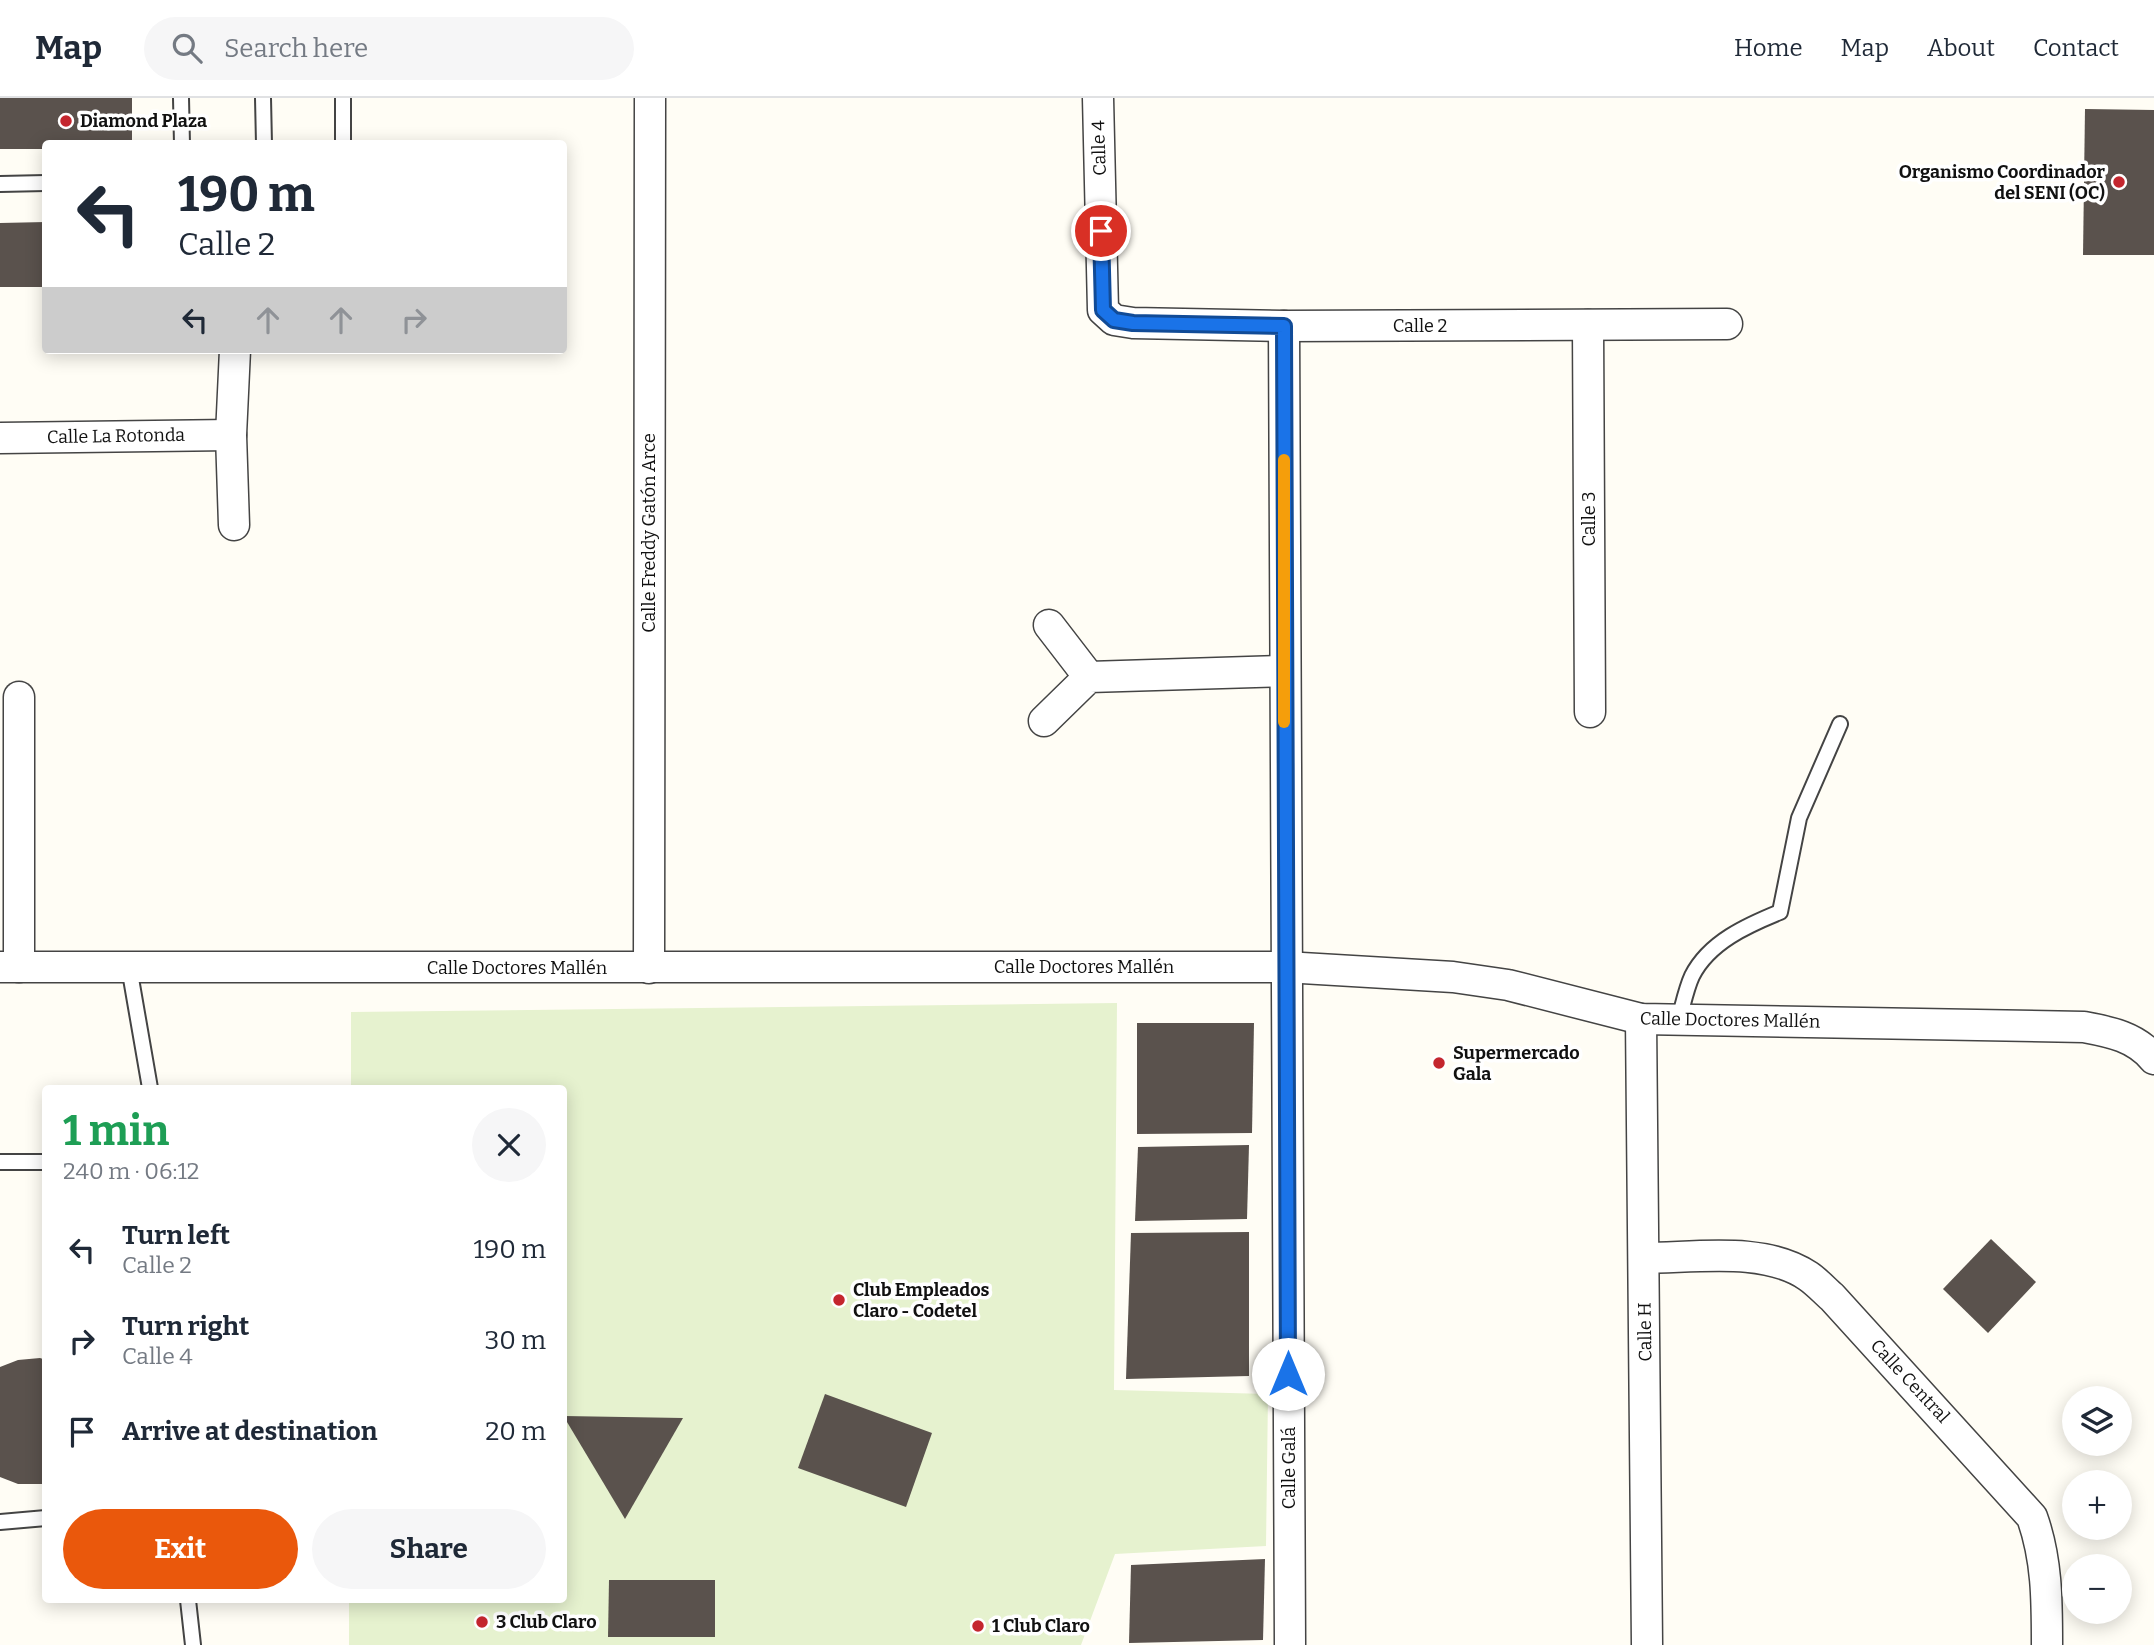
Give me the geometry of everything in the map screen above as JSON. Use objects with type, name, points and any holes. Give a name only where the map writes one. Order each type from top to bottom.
[{"type":"street","name":"Calle Freddy Gatón Arce","points":[[649,968],[650,98]]},
{"type":"street","name":"Calle 4","points":[[1098,98],[1103,310],[1114,320]]},
{"type":"street","name":"Calle 2","points":[[1114,320],[1133,323],[1284,326],[1727,324]]},
{"type":"street","name":"Calle 3","points":[[1588,325],[1590,712]]},
{"type":"street","name":"Calle Galá","points":[[1284,326],[1290,1645]]},
{"type":"street","points":[[234,525],[231,435],[235,354]]},
{"type":"street","name":"Calle La Rotonda","points":[[0,438],[231,435]]},
{"type":"street","points":[[1049,625],[1088,677]]},
{"type":"street","points":[[1044,721],[1088,677],[1284,671]]},
{"type":"street","points":[[10,967],[19,697]]},
{"type":"street","name":"Calle Doctores Mallén","points":[[10,967],[1285,967],[1453,977],[1508,985],[1641,1019],[2084,1027],[2114,1033],[2150,1045]]},
{"type":"street","name":"Calle H","points":[[1641,1019],[1647,1645]]},
{"type":"street","name":"Calle Central","points":[[1644,1258],[1740,1258],[1776,1262],[1807,1275],[1832,1297],[2032,1517],[2042,1544],[2047,1576],[2047,1645]]},
{"type":"lane","points":[[181,98],[182,140]]},
{"type":"lane","points":[[263,98],[264,140]]},
{"type":"lane","points":[[343,98],[343,140]]},
{"type":"lane","points":[[0,184],[42,183]]},
{"type":"lane","points":[[1679,1019],[1692,975],[1712,952],[1740,929],[1780,912],[1799,818],[1840,724]]},
{"type":"lane","points":[[129,967],[149,1085]]},
{"type":"lane","points":[[0,1162],[42,1162]]},
{"type":"lane","points":[[0,1522],[42,1518]]},
{"type":"lane","points":[[188,1603],[193,1645]]},
{"type":"green space","name":"Club Empleados Claro - Codetel","points":[[1117,1003],[1114,1390],[1268,1394],[1266,1546],[1115,1554],[1081,1645],[349,1645],[349,1603],[567,1603],[567,1085],[351,1085],[351,1012]]},
{"type":"building","name":"Diamond Plaza","points":[[0,98],[132,98],[132,140],[42,140],[42,149],[0,149]]},
{"type":"building","name":"Organismo Coordinador del SENI (OC)","points":[[2085,109],[2154,110],[2154,255],[2083,255]]},
{"type":"building","points":[[42,222],[42,287],[0,287],[0,223]]},
{"type":"building","points":[[1137,1023],[1254,1023],[1252,1133],[1137,1134]]},
{"type":"building","points":[[1249,1145],[1247,1219],[1135,1221],[1138,1147]]},
{"type":"building","points":[[1249,1232],[1249,1376],[1126,1379],[1131,1233]]},
{"type":"building","points":[[1991,1239],[2036,1282],[1988,1333],[1943,1289]]},
{"type":"building","points":[[42,1359],[42,1484],[18,1484],[0,1477],[0,1367],[18,1360]]},
{"type":"building","points":[[825,1394],[932,1433],[906,1507],[798,1468]]},
{"type":"building","points":[[567,1416],[683,1418],[625,1519],[567,1422]]},
{"type":"building","points":[[1265,1559],[1263,1640],[1129,1643],[1131,1565]]},
{"type":"building","points":[[609,1580],[715,1580],[715,1637],[608,1637]]},
{"type":"slow traffic","points":[[1284,460],[1284,722]]},
{"type":"place","name":"Diamond Plaza","points":[[66,121]]},
{"type":"place","name":"Organismo Coordinador del SENI (OC)","points":[[2119,182]]},
{"type":"place","name":"Supermercado Gala","points":[[1439,1063]]},
{"type":"place","name":"Club Empleados Claro - Codetel","points":[[839,1300]]},
{"type":"place","name":"3 Club Claro","points":[[482,1622]]},
{"type":"place","name":"1 Club Claro","points":[[978,1626]]},
{"type":"route","points":[[1101,231],[1103,310],[1114,320],[1133,323],[1284,326],[1288,1374]]}]
